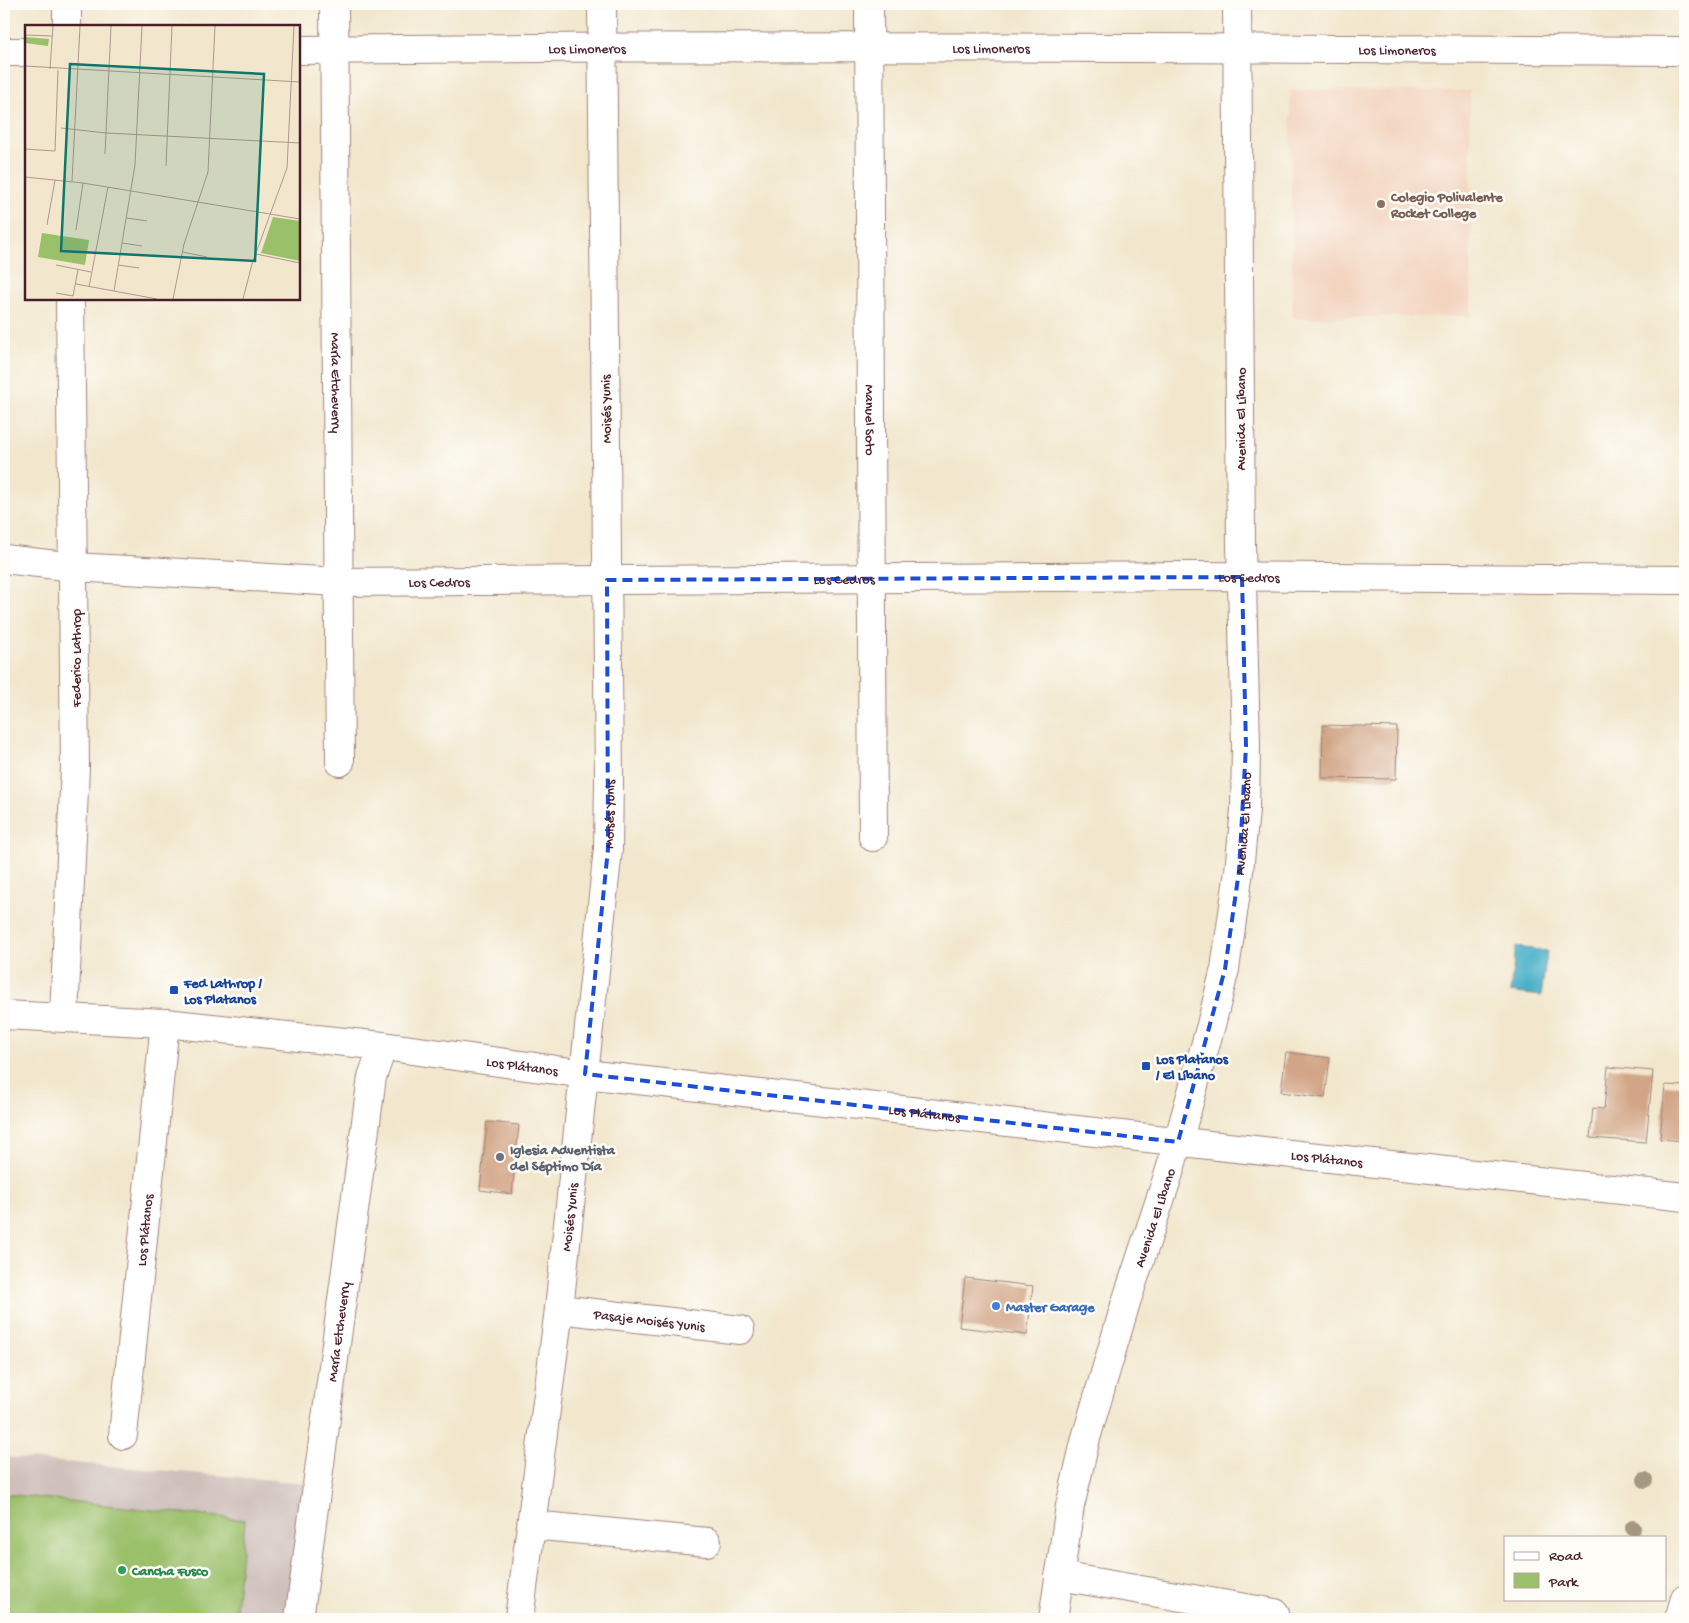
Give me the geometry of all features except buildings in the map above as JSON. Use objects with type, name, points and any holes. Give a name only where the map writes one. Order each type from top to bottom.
[{"type":"street","points":[[67,4],[67,25]]},
{"type":"street","name":"María Etcheverry","points":[[334,4],[340,762]]},
{"type":"street","name":"Moisés Yunis","points":[[520,1619],[560,1309],[608,849],[602,4]]},
{"type":"street","name":"Manuel Soto","points":[[869,4],[873,838]]},
{"type":"street","name":"Avenida El Líbano","points":[[1053,1619],[1070,1506],[1086,1438],[1126,1302],[1169,1174],[1211,1025],[1225,969],[1240,871],[1245,810],[1246,746],[1242,577],[1239,48],[1237,4]]},
{"type":"street","name":"Los Limoneros","points":[[300,50],[602,47],[1685,51]]},
{"type":"street","points":[[4,52],[25,52]]},
{"type":"street","name":"Federico Lathrop","points":[[64,1017],[75,767],[70,300]]},
{"type":"street","name":"Los Cedros","points":[[4,559],[74,567],[339,582],[1242,577],[1685,580]]},
{"type":"street","name":"Los Plátanos","points":[[4,1015],[166,1023],[383,1046],[585,1074],[1178,1142],[1685,1197]]},
{"type":"street","name":"Los Plátanos","points":[[123,1435],[166,1023]]},
{"type":"street","name":"María Etcheverry","points":[[299,1619],[372,1077],[383,1046]]},
{"type":"street","name":"Pasaje Moisés Yunis","points":[[560,1309],[740,1330]]},
{"type":"street","points":[[532,1525],[707,1542]]},
{"type":"street","points":[[1059,1576],[1275,1613]]},
{"type":"street","points":[[1679,1619],[1685,1598]]},
{"type":"highlighted area","points":[[1242,577],[1246,746],[1239,871],[1225,969],[1178,1142],[585,1074],[608,849],[607,580]]},
{"type":"shaded area","name":"Colegio Polivalente Rocket College","points":[[1290,90],[1470,91],[1471,316],[1293,318]]},
{"type":"shaded area","name":"Cancha Fusco","points":[[4,1457],[307,1483],[286,1619],[4,1619]]},
{"type":"green space","name":"Cancha Fusco","points":[[4,1494],[245,1520],[235,1619],[4,1619]]},
{"type":"water","points":[[1516,947],[1547,951],[1541,996],[1510,992]]},
{"type":"place","name":"Colegio Polivalente Rocket College","points":[[1381,204]]},
{"type":"place","name":"Fed Lathrop / Los Platanos","points":[[174,990]]},
{"type":"place","name":"Los Platanos / El Líbano","points":[[1146,1066]]},
{"type":"place","name":"Iglesia Adventista del Séptimo Día","points":[[500,1157]]},
{"type":"place","name":"Master Garage","points":[[996,1306]]},
{"type":"place","name":"Cancha Fusco","points":[[122,1570]]}]
